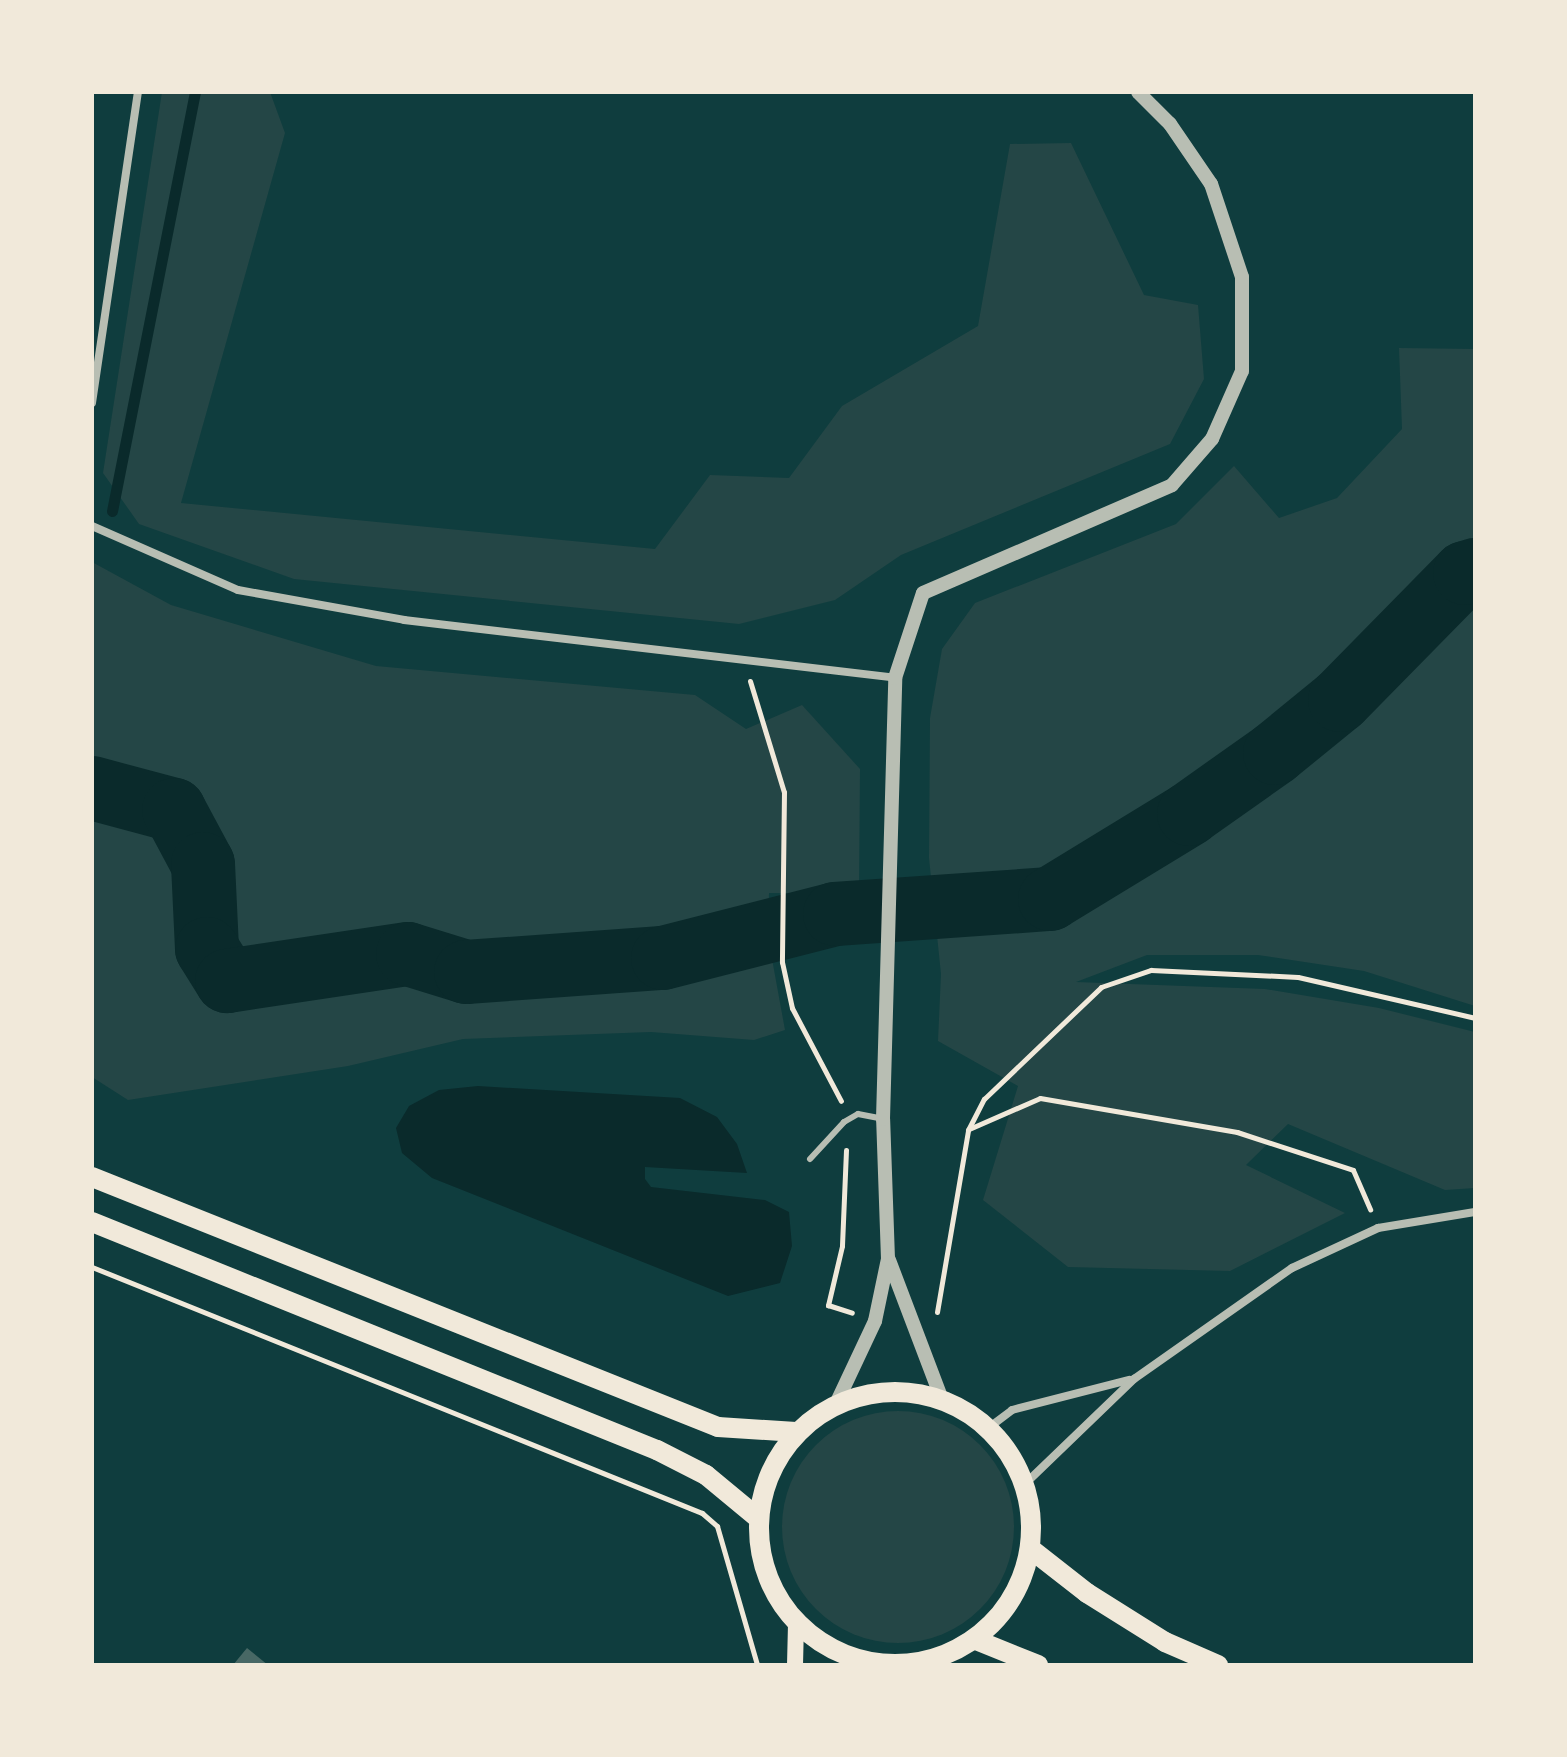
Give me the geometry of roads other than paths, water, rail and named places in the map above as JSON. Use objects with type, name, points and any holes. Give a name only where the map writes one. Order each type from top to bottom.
[{"type":"main road","points":[[92,1177],[718,1427],[796,1432]]},
{"type":"main road","points":[[92,1222],[657,1450],[706,1475],[758,1518]]},
{"type":"main road","points":[[897,1389],[941,1397],[991,1426],[1027,1482],[1032,1550],[1013,1601],[976,1640],[915,1664],[858,1660],[825,1647],[796,1623],[763,1566],[758,1518],[769,1471],[796,1432],[836,1404],[897,1389]]},
{"type":"main road","points":[[1032,1550],[1087,1593],[1165,1642],[1218,1665]]},
{"type":"main road","points":[[795,1665],[796,1623]]},
{"type":"main road","points":[[976,1640],[1038,1665]]},
{"type":"street","points":[[92,403],[138,92]]},
{"type":"street","points":[[836,1404],[875,1321],[888,1259],[883,1119],[887,878],[895,678],[923,593],[1172,485],[1212,439],[1242,371],[1242,277],[1211,184],[1170,124],[1138,92]]},
{"type":"street","points":[[92,526],[238,590],[404,620],[895,678]]},
{"type":"street","points":[[1027,1482],[1134,1379],[1292,1268],[1378,1228],[1475,1212]]},
{"type":"street","points":[[888,1259],[941,1397]]},
{"type":"street","points":[[991,1426],[1012,1410],[1134,1379]]},
{"type":"lane","points":[[810,1159],[844,1122],[858,1114],[883,1119]]},
{"type":"waterway","points":[[112,511],[195,92]]},
{"type":"waterway","points":[[92,788],[174,810],[203,864],[207,949],[227,981],[408,954],[466,972],[663,958],[835,914],[1050,899],[1189,814],[1275,753],[1340,700],[1465,573],[1475,570]]}]
